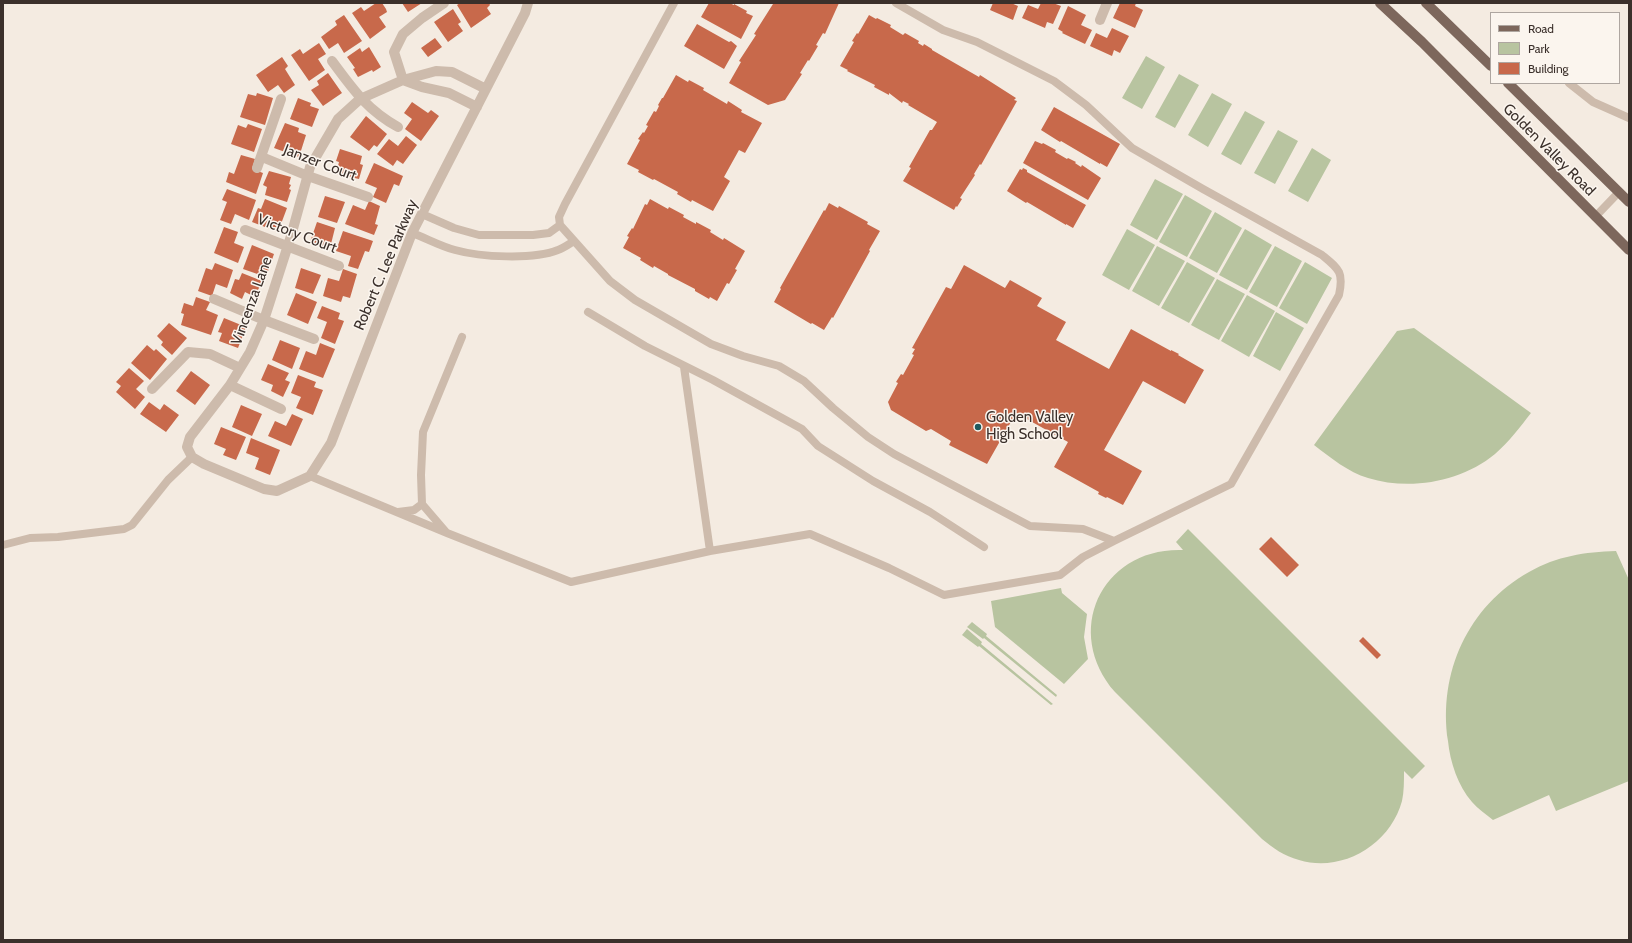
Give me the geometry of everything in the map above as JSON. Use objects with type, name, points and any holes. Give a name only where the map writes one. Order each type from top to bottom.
[{"type":"main road","name":"Golden Valley Road","points":[[1380,3],[1422,42],[1629,250]]},
{"type":"main road","points":[[1426,3],[1490,65]]},
{"type":"main road","name":"Golden Valley Road","points":[[1509,84],[1629,202]]},
{"type":"street","points":[[444,3],[422,18],[403,34],[394,52],[403,80],[422,87],[449,93],[477,107]]},
{"type":"street","name":"Robert C. Lee Parkway","points":[[310,476],[332,443],[412,233],[525,13],[528,3]]},
{"type":"street","points":[[1100,20],[1107,3]]},
{"type":"street","points":[[332,61],[360,99],[382,118],[398,128]]},
{"type":"street","name":"Vincenza Lane","points":[[192,457],[187,447],[190,437],[230,385],[250,352],[264,320],[288,246],[310,167],[338,119],[360,99],[403,80],[436,71],[452,72],[486,88]]},
{"type":"street","name":"Janzer Court","points":[[257,168],[281,99]]},
{"type":"street","name":"Janzer Court","points":[[262,157],[308,176],[368,197]]},
{"type":"street","name":"Victory Court","points":[[245,230],[339,266]]},
{"type":"street","points":[[214,299],[314,339]]},
{"type":"street","points":[[152,389],[188,352],[210,354],[240,368]]},
{"type":"street","points":[[230,385],[281,409]]},
{"type":"street","points":[[192,457],[204,464],[264,489],[277,491],[310,476]]},
{"type":"lane","points":[[674,3],[565,204],[559,217],[560,225],[610,281],[635,300],[711,344],[785,369],[804,381],[833,408],[868,437],[894,454],[1030,526],[1083,529],[1114,541]]},
{"type":"lane","points":[[310,476],[395,512],[570,582],[710,551],[810,534],[889,568],[944,595],[1060,575],[1083,557],[1231,484],[1339,295],[1342,281],[1337,268],[1322,255],[1132,148],[1086,105],[1054,81],[977,42],[943,30],[896,3]]},
{"type":"lane","points":[[1570,84],[1594,102],[1629,118]]},
{"type":"lane","points":[[1595,217],[1619,192]]},
{"type":"lane","points":[[422,214],[454,228],[480,235],[533,235],[549,233],[560,225]]},
{"type":"lane","points":[[412,233],[454,250],[481,255],[524,255],[546,253],[558,250],[574,241]]},
{"type":"lane","points":[[588,312],[645,346],[713,380],[802,429],[818,446],[873,481],[930,512],[984,547]]},
{"type":"lane","points":[[447,533],[422,504],[421,475],[423,432],[462,337]]},
{"type":"lane","points":[[684,366],[710,551]]},
{"type":"lane","points":[[3,545],[30,538],[58,538],[124,529],[132,525],[168,480],[192,457]]},
{"type":"lane","points":[[395,512],[414,510],[422,504]]},
{"type":"green space","points":[[1146,56],[1165,67],[1142,109],[1122,98]]},
{"type":"green space","points":[[1179,74],[1199,85],[1175,128],[1155,117]]},
{"type":"green space","points":[[1212,93],[1232,104],[1208,147],[1188,135]]},
{"type":"green space","points":[[1245,111],[1265,122],[1241,165],[1221,154]]},
{"type":"green space","points":[[1278,130],[1298,141],[1275,184],[1254,173]]},
{"type":"green space","points":[[1312,148],[1331,160],[1308,202],[1288,191]]},
{"type":"green space","points":[[1155,179],[1183,194],[1157,240],[1130,225]]},
{"type":"green space","points":[[1185,195],[1212,211],[1187,257],[1159,242]]},
{"type":"green space","points":[[1215,212],[1242,228],[1217,273],[1189,258]]},
{"type":"green space","points":[[1127,229],[1155,245],[1129,290],[1102,275]]},
{"type":"green space","points":[[1245,229],[1272,245],[1247,290],[1219,275]]},
{"type":"green space","points":[[1157,246],[1185,261],[1159,306],[1132,291]]},
{"type":"green space","points":[[1275,246],[1302,261],[1277,307],[1249,292]]},
{"type":"green space","points":[[1187,262],[1215,278],[1189,323],[1161,308]]},
{"type":"green space","points":[[1305,262],[1332,278],[1307,324],[1279,308]]},
{"type":"green space","points":[[1217,279],[1245,294],[1219,340],[1191,325]]},
{"type":"green space","points":[[1247,295],[1275,311],[1249,357],[1221,341]]},
{"type":"green space","points":[[1276,312],[1304,328],[1280,371],[1253,356]]},
{"type":"green space","points":[[1414,328],[1531,413],[1495,454],[1482,464],[1467,471],[1451,477],[1418,484],[1384,482],[1368,478],[1333,460],[1314,445],[1397,331]]},
{"type":"green space","points":[[1188,529],[1425,766],[1412,779],[1404,771],[1403,798],[1396,817],[1387,831],[1362,852],[1347,859],[1315,863],[1299,860],[1275,849],[1262,839],[1115,692],[1099,668],[1092,644],[1092,619],[1099,597],[1112,578],[1131,562],[1155,553],[1183,550],[1176,542]]},
{"type":"green space","points":[[1616,551],[1629,580],[1629,781],[1556,811],[1549,795],[1493,820],[1474,805],[1467,796],[1459,781],[1449,749],[1446,716],[1448,691],[1453,667],[1462,644],[1474,622],[1489,603],[1508,586],[1529,572],[1550,562],[1571,556],[1593,552]]},
{"type":"green space","points":[[1061,588],[1062,593],[1087,614],[1084,637],[1088,659],[1064,684],[995,627],[991,601]]},
{"type":"green space","points":[[972,622],[987,634],[986,636],[1057,695],[1056,697],[984,638],[983,639],[967,627]]},
{"type":"green space","points":[[967,629],[982,642],[981,644],[1053,704],[1051,705],[979,646],[978,647],[962,635]]},
{"type":"building","points":[[376,3],[382,3],[386,9],[387,12],[379,17],[386,27],[370,39],[352,13],[361,7],[364,11]]},
{"type":"building","points":[[402,3],[422,3],[408,12]]},
{"type":"building","points":[[460,3],[489,3],[490,5],[487,8],[491,14],[471,28],[457,5]]},
{"type":"building","points":[[709,3],[734,4],[747,11],[746,13],[753,16],[741,39],[701,17]]},
{"type":"building","points":[[771,3],[839,3],[825,34],[823,33],[816,45],[818,46],[800,73],[802,74],[785,100],[768,105],[729,83],[741,62],[739,61],[756,35],[754,34],[773,4]]},
{"type":"building","points":[[993,3],[1011,3],[1018,6],[1013,20],[990,10]]},
{"type":"building","points":[[1041,3],[1053,3],[1061,6],[1053,24],[1047,22],[1045,28],[1022,18],[1028,5],[1038,9]]},
{"type":"building","points":[[1120,3],[1136,3],[1135,6],[1143,10],[1135,28],[1113,18]]},
{"type":"building","points":[[1068,6],[1086,15],[1081,25],[1092,30],[1085,44],[1062,33],[1063,32],[1058,29]]},
{"type":"building","points":[[453,9],[461,22],[458,24],[463,31],[448,42],[434,22]]},
{"type":"building","points":[[344,15],[362,41],[344,53],[338,43],[329,49],[321,37],[337,25],[335,21]]},
{"type":"building","points":[[869,15],[891,25],[890,27],[903,35],[905,33],[919,41],[918,43],[923,46],[924,44],[979,77],[980,75],[1016,98],[1014,100],[1017,101],[981,165],[980,164],[974,174],[975,175],[960,198],[962,199],[954,210],[903,181],[911,168],[909,167],[930,130],[932,130],[937,122],[908,105],[909,104],[903,101],[902,103],[889,93],[889,95],[874,87],[875,85],[840,66],[854,42],[852,41]]},
{"type":"building","points":[[697,24],[729,42],[731,41],[737,46],[724,69],[684,46]]},
{"type":"building","points":[[1112,28],[1129,36],[1120,53],[1114,50],[1112,56],[1090,46],[1096,33],[1107,38]]},
{"type":"building","points":[[435,38],[442,47],[428,57],[421,48]]},
{"type":"building","points":[[319,43],[326,54],[318,59],[325,70],[309,81],[291,55],[300,49],[303,54]]},
{"type":"building","points":[[369,47],[381,67],[373,72],[372,70],[358,77],[353,69],[355,68],[347,57],[360,48],[362,52]]},
{"type":"building","points":[[282,57],[288,66],[285,69],[295,85],[284,93],[278,85],[268,92],[256,75]]},
{"type":"building","points":[[328,73],[342,93],[323,106],[311,90],[319,85],[317,81]]},
{"type":"building","points":[[676,75],[688,82],[689,80],[704,88],[703,90],[727,104],[728,101],[742,110],[741,112],[762,123],[745,153],[739,150],[724,177],[730,181],[713,211],[692,200],[691,202],[677,194],[678,192],[638,172],[639,170],[627,164],[640,140],[638,139],[643,132],[644,133],[648,126],[646,125],[654,111],[656,112],[659,106],[658,105]]},
{"type":"building","points":[[257,93],[273,98],[265,125],[240,117],[248,94],[256,96]]},
{"type":"building","points":[[298,98],[311,103],[310,106],[319,109],[312,127],[290,119]]},
{"type":"building","points":[[412,102],[428,113],[431,110],[439,116],[421,141],[405,129],[412,119],[404,113]]},
{"type":"building","points":[[1054,107],[1120,144],[1107,167],[1041,130]]},
{"type":"building","points":[[366,116],[387,134],[377,147],[374,145],[369,151],[350,137]]},
{"type":"building","points":[[285,123],[299,128],[298,132],[306,135],[299,157],[274,148]]},
{"type":"building","points":[[248,124],[262,129],[254,152],[231,144],[238,125],[246,128]]},
{"type":"building","points":[[406,136],[417,145],[403,164],[397,160],[393,166],[377,154],[389,139],[398,146]]},
{"type":"building","points":[[1035,141],[1042,144],[1043,143],[1056,150],[1055,152],[1076,162],[1075,163],[1081,167],[1082,165],[1101,178],[1088,200],[1023,163]]},
{"type":"building","points":[[340,149],[362,156],[360,164],[363,165],[359,179],[337,174],[339,162],[336,161]]},
{"type":"building","points":[[241,155],[255,159],[252,169],[263,173],[256,194],[226,182],[229,172],[234,174]]},
{"type":"building","points":[[374,163],[403,176],[399,186],[394,184],[386,203],[373,197],[377,188],[365,183]]},
{"type":"building","points":[[1023,168],[1027,170],[1027,172],[1086,205],[1073,228],[1007,191],[1020,169],[1022,170]]},
{"type":"building","points":[[269,171],[291,177],[289,184],[291,185],[289,189],[291,190],[287,202],[265,195],[267,187],[263,185]]},
{"type":"building","points":[[227,189],[256,200],[249,220],[235,214],[231,224],[220,220],[227,202],[222,200]]},
{"type":"building","points":[[325,196],[345,202],[337,223],[318,217]]},
{"type":"building","points":[[265,199],[287,208],[278,232],[252,222],[258,208],[261,209]]},
{"type":"building","points":[[650,199],[668,209],[669,207],[684,215],[683,217],[711,230],[710,232],[723,240],[724,238],[745,251],[735,269],[737,270],[729,284],[727,283],[717,301],[710,297],[709,299],[695,291],[695,289],[654,266],[653,268],[640,260],[641,258],[623,248],[629,237],[627,236],[632,228],[633,229],[645,204],[647,205]]},
{"type":"building","points":[[369,201],[380,206],[375,224],[378,225],[374,235],[345,224],[353,205],[365,210]]},
{"type":"building","points":[[829,203],[838,208],[839,206],[868,222],[867,224],[880,231],[833,318],[832,317],[824,330],[774,302],[781,289],[780,288]]},
{"type":"building","points":[[317,222],[335,228],[330,248],[310,242]]},
{"type":"building","points":[[224,227],[238,232],[234,243],[244,247],[238,263],[214,253]]},
{"type":"building","points":[[343,231],[373,241],[369,252],[365,251],[358,269],[348,266],[351,256],[336,251]]},
{"type":"building","points":[[252,245],[274,254],[266,277],[243,269]]},
{"type":"building","points":[[215,263],[233,270],[227,288],[216,284],[212,296],[198,291],[206,268],[212,270]]},
{"type":"building","points":[[964,265],[1005,288],[1010,280],[1042,298],[1037,306],[1066,322],[1056,340],[1109,369],[1131,329],[1179,354],[1178,355],[1204,370],[1185,404],[1143,381],[1104,450],[1142,471],[1123,505],[1098,494],[1099,492],[1054,467],[1068,442],[1016,413],[987,464],[949,445],[951,441],[931,429],[926,431],[891,410],[888,402],[898,383],[896,382],[901,374],[903,375],[914,355],[912,354],[915,349],[912,348],[946,287],[951,289]]},
{"type":"building","points":[[301,268],[321,275],[313,294],[295,288]]},
{"type":"building","points":[[343,269],[357,274],[350,298],[343,296],[341,302],[323,296],[328,278],[339,281]]},
{"type":"building","points":[[242,273],[262,281],[255,297],[245,292],[242,299],[230,293],[235,279],[239,280]]},
{"type":"building","points":[[296,293],[317,302],[308,324],[287,315]]},
{"type":"building","points":[[196,297],[210,302],[206,310],[218,315],[211,335],[181,325],[184,314],[181,313],[184,303],[193,306]]},
{"type":"building","points":[[322,306],[340,313],[338,319],[344,321],[335,344],[321,338],[327,322],[317,318]]},
{"type":"building","points":[[224,318],[246,327],[238,348],[219,341],[222,333],[218,332]]},
{"type":"building","points":[[169,323],[187,338],[172,355],[161,345],[163,342],[157,336]]},
{"type":"building","points":[[280,340],[300,348],[292,369],[272,360]]},
{"type":"building","points":[[320,343],[335,349],[323,378],[299,369],[306,351],[316,355]]},
{"type":"building","points":[[147,345],[154,351],[156,349],[167,359],[150,380],[131,363]]},
{"type":"building","points":[[268,364],[289,373],[285,380],[290,382],[283,397],[271,391],[273,385],[261,380]]},
{"type":"building","points":[[129,368],[144,381],[136,389],[145,397],[135,409],[116,392],[121,386],[116,382]]},
{"type":"building","points":[[191,371],[210,385],[195,405],[176,391]]},
{"type":"building","points":[[298,375],[316,382],[314,387],[323,390],[313,415],[296,408],[301,397],[291,393]]},
{"type":"building","points":[[149,402],[160,410],[164,404],[179,415],[166,432],[140,414]]},
{"type":"building","points":[[241,405],[262,414],[252,436],[232,427]]},
{"type":"building","points":[[292,414],[303,419],[291,446],[268,436],[275,421],[286,426]]},
{"type":"building","points":[[221,427],[246,437],[236,460],[223,455],[226,449],[214,444]]},
{"type":"building","points":[[251,438],[280,450],[270,475],[255,469],[259,458],[246,453]]},
{"type":"building","points":[[1271,537],[1299,565],[1287,577],[1259,549]]},
{"type":"building","points":[[1363,637],[1381,655],[1377,659],[1359,641]]},
{"type":"place","name":"Golden Valley High School","points":[[978,427]]}]
